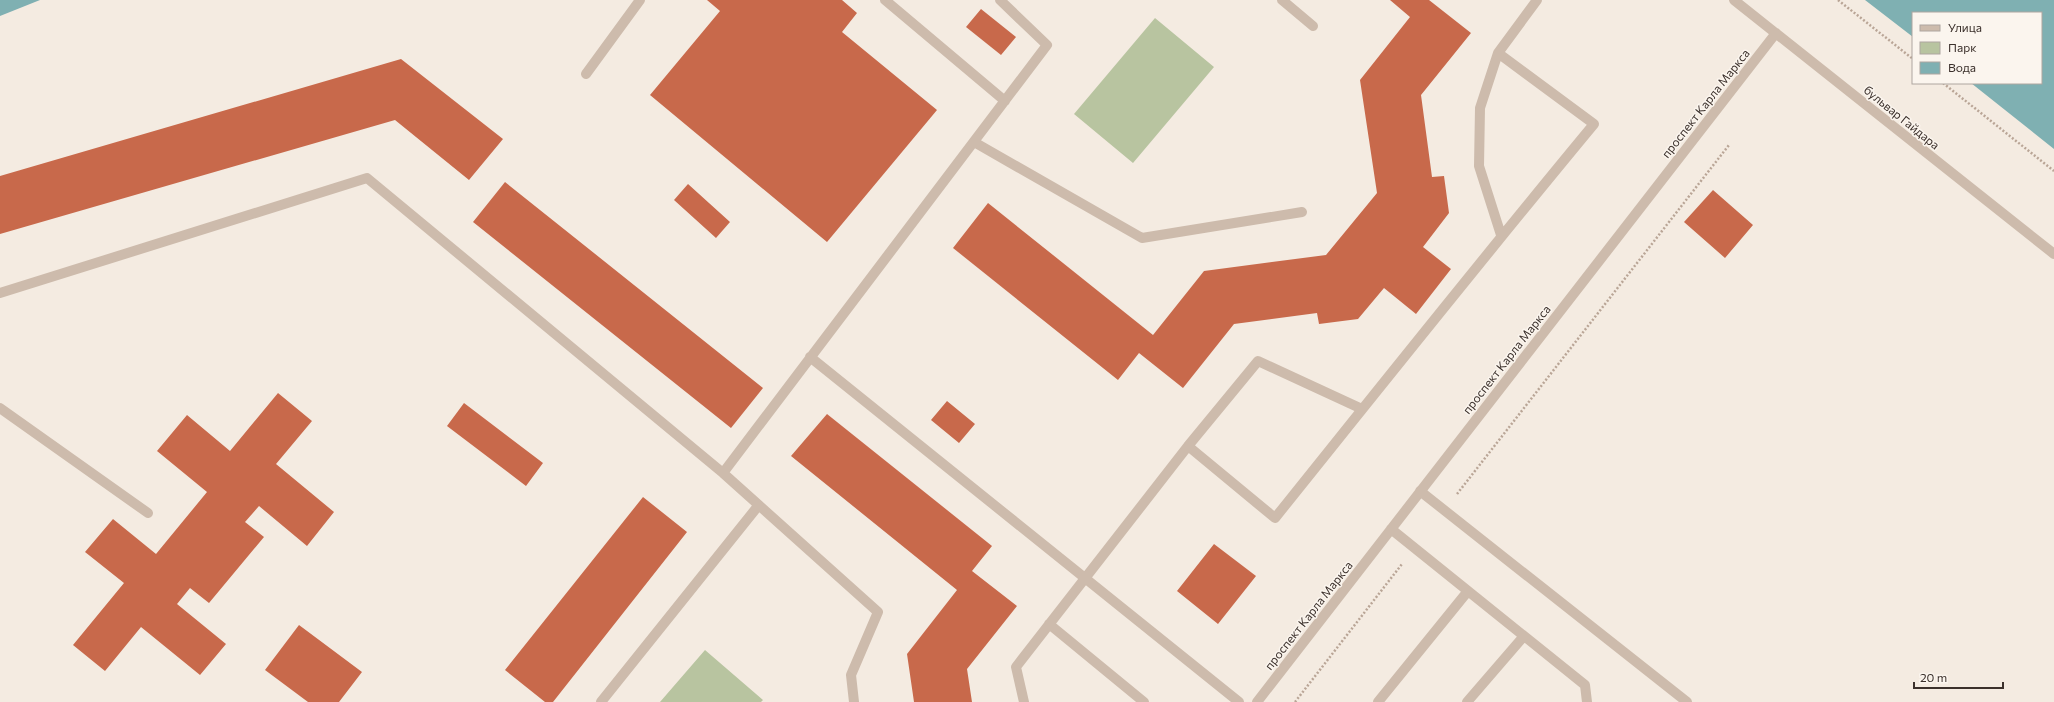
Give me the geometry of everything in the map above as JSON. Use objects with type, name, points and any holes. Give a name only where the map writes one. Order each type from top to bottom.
[{"type":"street","points":[[586,74],[640,0]]},
{"type":"street","points":[[885,0],[1004,101]]},
{"type":"street","points":[[723,473],[1047,45],[1000,0]]},
{"type":"street","points":[[1282,0],[1313,26]]},
{"type":"street","points":[[1501,236],[1479,166],[1480,108],[1498,53],[1537,0]]},
{"type":"street","name":"бульвар Гайдара","points":[[1734,0],[2054,254]]},
{"type":"street","name":"проспект Карла Маркса","points":[[1257,702],[1776,33]]},
{"type":"street","points":[[1188,446],[1275,518],[1501,236],[1594,124],[1498,53]]},
{"type":"street","points":[[974,142],[1142,238],[1302,212]]},
{"type":"street","points":[[0,293],[368,178],[723,473],[758,506],[878,612],[851,675],[854,702]]},
{"type":"street","points":[[810,357],[1240,702]]},
{"type":"street","points":[[1024,702],[1016,667],[1084,577],[1258,361],[1362,409]]},
{"type":"street","points":[[0,408],[148,513]]},
{"type":"street","points":[[1420,491],[1687,702]]},
{"type":"street","points":[[601,702],[758,506]]},
{"type":"street","points":[[1391,529],[1586,685],[1587,702]]},
{"type":"street","points":[[1378,702],[1468,591]]},
{"type":"street","points":[[1049,624],[1144,702]]},
{"type":"street","points":[[1467,702],[1524,636]]},
{"type":"path","points":[[1838,0],[1912,58]]},
{"type":"path","points":[[1944,84],[2054,171]]},
{"type":"path","points":[[1444,510],[1728,146]]},
{"type":"path","points":[[1295,702],[1415,548]]},
{"type":"green space","points":[[1155,18],[1214,67],[1133,163],[1074,114]]},
{"type":"green space","points":[[705,650],[763,700],[761,702],[660,702]]},
{"type":"water","points":[[0,0],[40,0],[0,16]]},
{"type":"water","points":[[1865,0],[2054,0],[2054,149],[1972,84],[2042,84],[2042,12],[1912,12],[1912,36]]},
{"type":"building","points":[[707,0],[842,0],[857,13],[842,32],[937,110],[827,242],[650,95],[720,11]]},
{"type":"building","points":[[1390,0],[1429,0],[1471,33],[1421,95],[1432,177],[1444,176],[1449,213],[1423,247],[1451,269],[1416,314],[1384,288],[1358,319],[1319,324],[1317,313],[1234,324],[1183,388],[1139,353],[1118,380],[953,248],[988,203],[1153,335],[1204,271],[1326,255],[1377,193],[1360,80],[1410,17]]},
{"type":"building","points":[[981,9],[1016,37],[1001,55],[966,27]]},
{"type":"building","points":[[401,59],[503,139],[469,180],[395,120],[0,234],[0,176]]},
{"type":"building","points":[[505,182],[763,388],[731,428],[473,222]]},
{"type":"building","points":[[688,184],[730,222],[716,238],[674,200]]},
{"type":"building","points":[[1713,190],[1753,225],[1725,258],[1684,222]]},
{"type":"building","points":[[278,393],[312,421],[276,464],[334,512],[307,546],[259,506],[245,522],[264,537],[209,603],[190,588],[177,604],[226,644],[200,675],[141,627],[105,671],[73,645],[124,583],[85,552],[113,519],[156,554],[207,492],[157,451],[187,415],[230,451]]},
{"type":"building","points":[[947,401],[975,424],[959,443],[931,420]]},
{"type":"building","points":[[464,403],[543,463],[526,486],[447,426]]},
{"type":"building","points":[[827,414],[992,546],[972,571],[1017,606],[967,669],[972,702],[914,702],[907,654],[957,590],[791,456]]},
{"type":"building","points":[[643,497],[687,532],[553,702],[545,702],[505,670]]},
{"type":"building","points":[[1214,544],[1256,576],[1218,624],[1177,591]]},
{"type":"building","points":[[299,625],[362,672],[339,702],[308,702],[265,670]]}]
